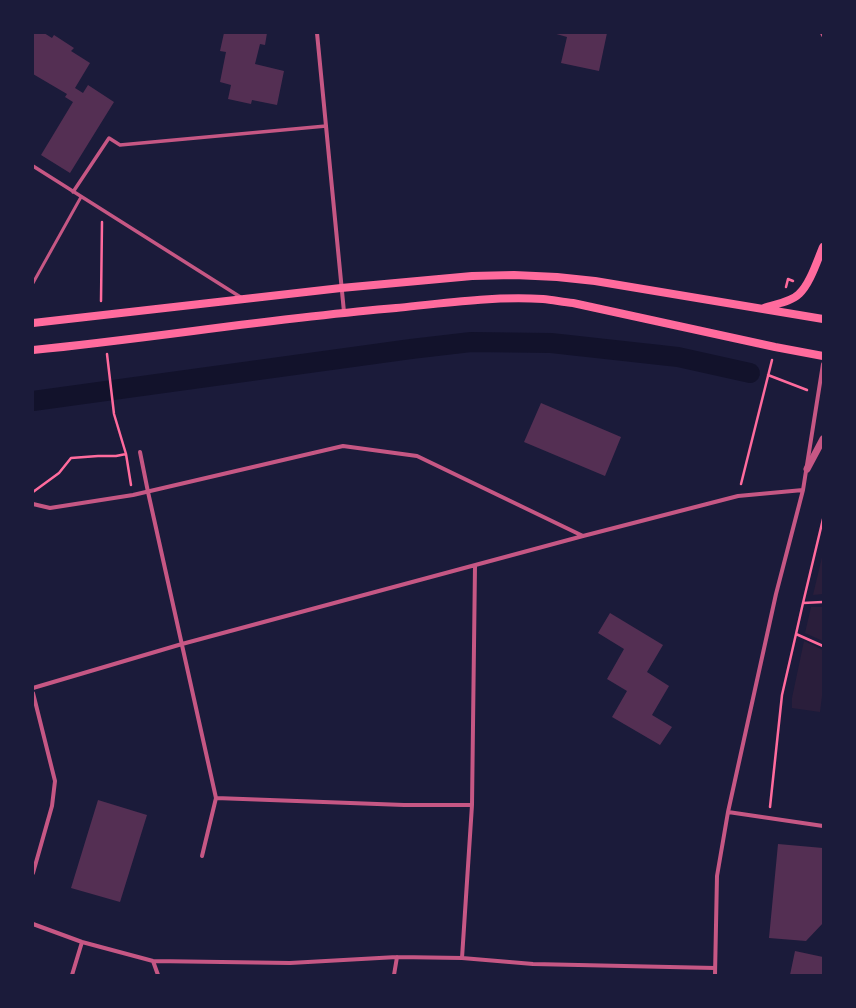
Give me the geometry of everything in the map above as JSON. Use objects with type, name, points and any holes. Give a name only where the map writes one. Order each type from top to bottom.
[{"type":"main road","points":[[762,308],[784,302],[799,295],[807,283],[823,246]]},
{"type":"main road","points":[[33,323],[342,288],[472,276],[514,275],[595,281],[823,319]]},
{"type":"main road","points":[[33,350],[344,312],[486,300],[544,299],[573,303],[823,356]]},
{"type":"street","points":[[317,33],[344,312]]},
{"type":"street","points":[[73,192],[109,138],[120,145],[326,126]]},
{"type":"street","points":[[33,166],[245,300]]},
{"type":"street","points":[[715,975],[717,876],[728,812],[775,602],[803,490],[823,364]]},
{"type":"street","points":[[807,469],[823,439]]},
{"type":"street","points":[[33,504],[50,508],[133,495],[342,446],[417,456],[583,536]]},
{"type":"street","points":[[140,452],[216,798],[202,856]]},
{"type":"street","points":[[33,688],[182,644],[583,536],[738,496],[803,490]]},
{"type":"street","points":[[462,958],[472,805],[475,566]]},
{"type":"street","points":[[33,693],[55,781],[52,806],[33,873]]},
{"type":"street","points":[[216,798],[404,805],[472,805]]},
{"type":"street","points":[[728,812],[823,826]]},
{"type":"street","points":[[33,924],[82,942],[153,961],[290,963],[397,957],[462,958],[533,964],[715,968]]},
{"type":"street","points":[[72,975],[82,942]]},
{"type":"street","points":[[394,975],[397,957]]},
{"type":"street","points":[[153,961],[158,975]]},
{"type":"lane","points":[[33,283],[81,197]]},
{"type":"path","points":[[101,316],[102,210]]},
{"type":"path","points":[[784,302],[788,279],[807,283]]},
{"type":"path","points":[[738,496],[775,347]]},
{"type":"path","points":[[108,371],[114,414],[126,454],[133,495]]},
{"type":"path","points":[[768,375],[818,394]]},
{"type":"path","points":[[33,492],[59,473],[71,458],[116,456],[140,452]]},
{"type":"path","points":[[770,810],[782,695],[823,519]]},
{"type":"path","points":[[803,603],[823,602]]},
{"type":"path","points":[[796,634],[823,646]]},
{"type":"shaded area","points":[[823,553],[823,594],[813,595]]},
{"type":"shaded area","points":[[811,607],[823,607],[823,641],[805,633]]},
{"type":"shaded area","points":[[804,641],[823,650],[823,688],[820,712],[792,708],[792,698]]},
{"type":"building","points":[[33,33],[44,33],[52,38],[54,35],[74,48],[71,51],[90,63],[75,88],[83,93],[88,85],[114,102],[70,173],[41,155],[73,102],[65,97],[67,94],[33,74]]},
{"type":"building","points":[[224,33],[267,33],[265,45],[260,44],[255,64],[284,71],[277,105],[252,100],[251,104],[228,99],[231,85],[220,82],[226,52],[220,51]]},
{"type":"building","points":[[553,33],[607,33],[599,71],[561,63],[567,37]]},
{"type":"building","points":[[541,403],[621,437],[605,476],[524,442]]},
{"type":"building","points":[[610,613],[663,645],[647,672],[669,686],[652,715],[672,727],[660,745],[612,717],[627,691],[607,679],[624,649],[598,633]]},
{"type":"building","points":[[98,800],[147,815],[120,902],[71,888]]},
{"type":"building","points":[[778,844],[823,848],[823,923],[806,941],[769,938]]},
{"type":"building","points":[[795,951],[823,957],[823,975],[790,975]]},
{"type":"waterway","points":[[33,401],[471,342],[551,343],[678,357],[750,373]]}]
